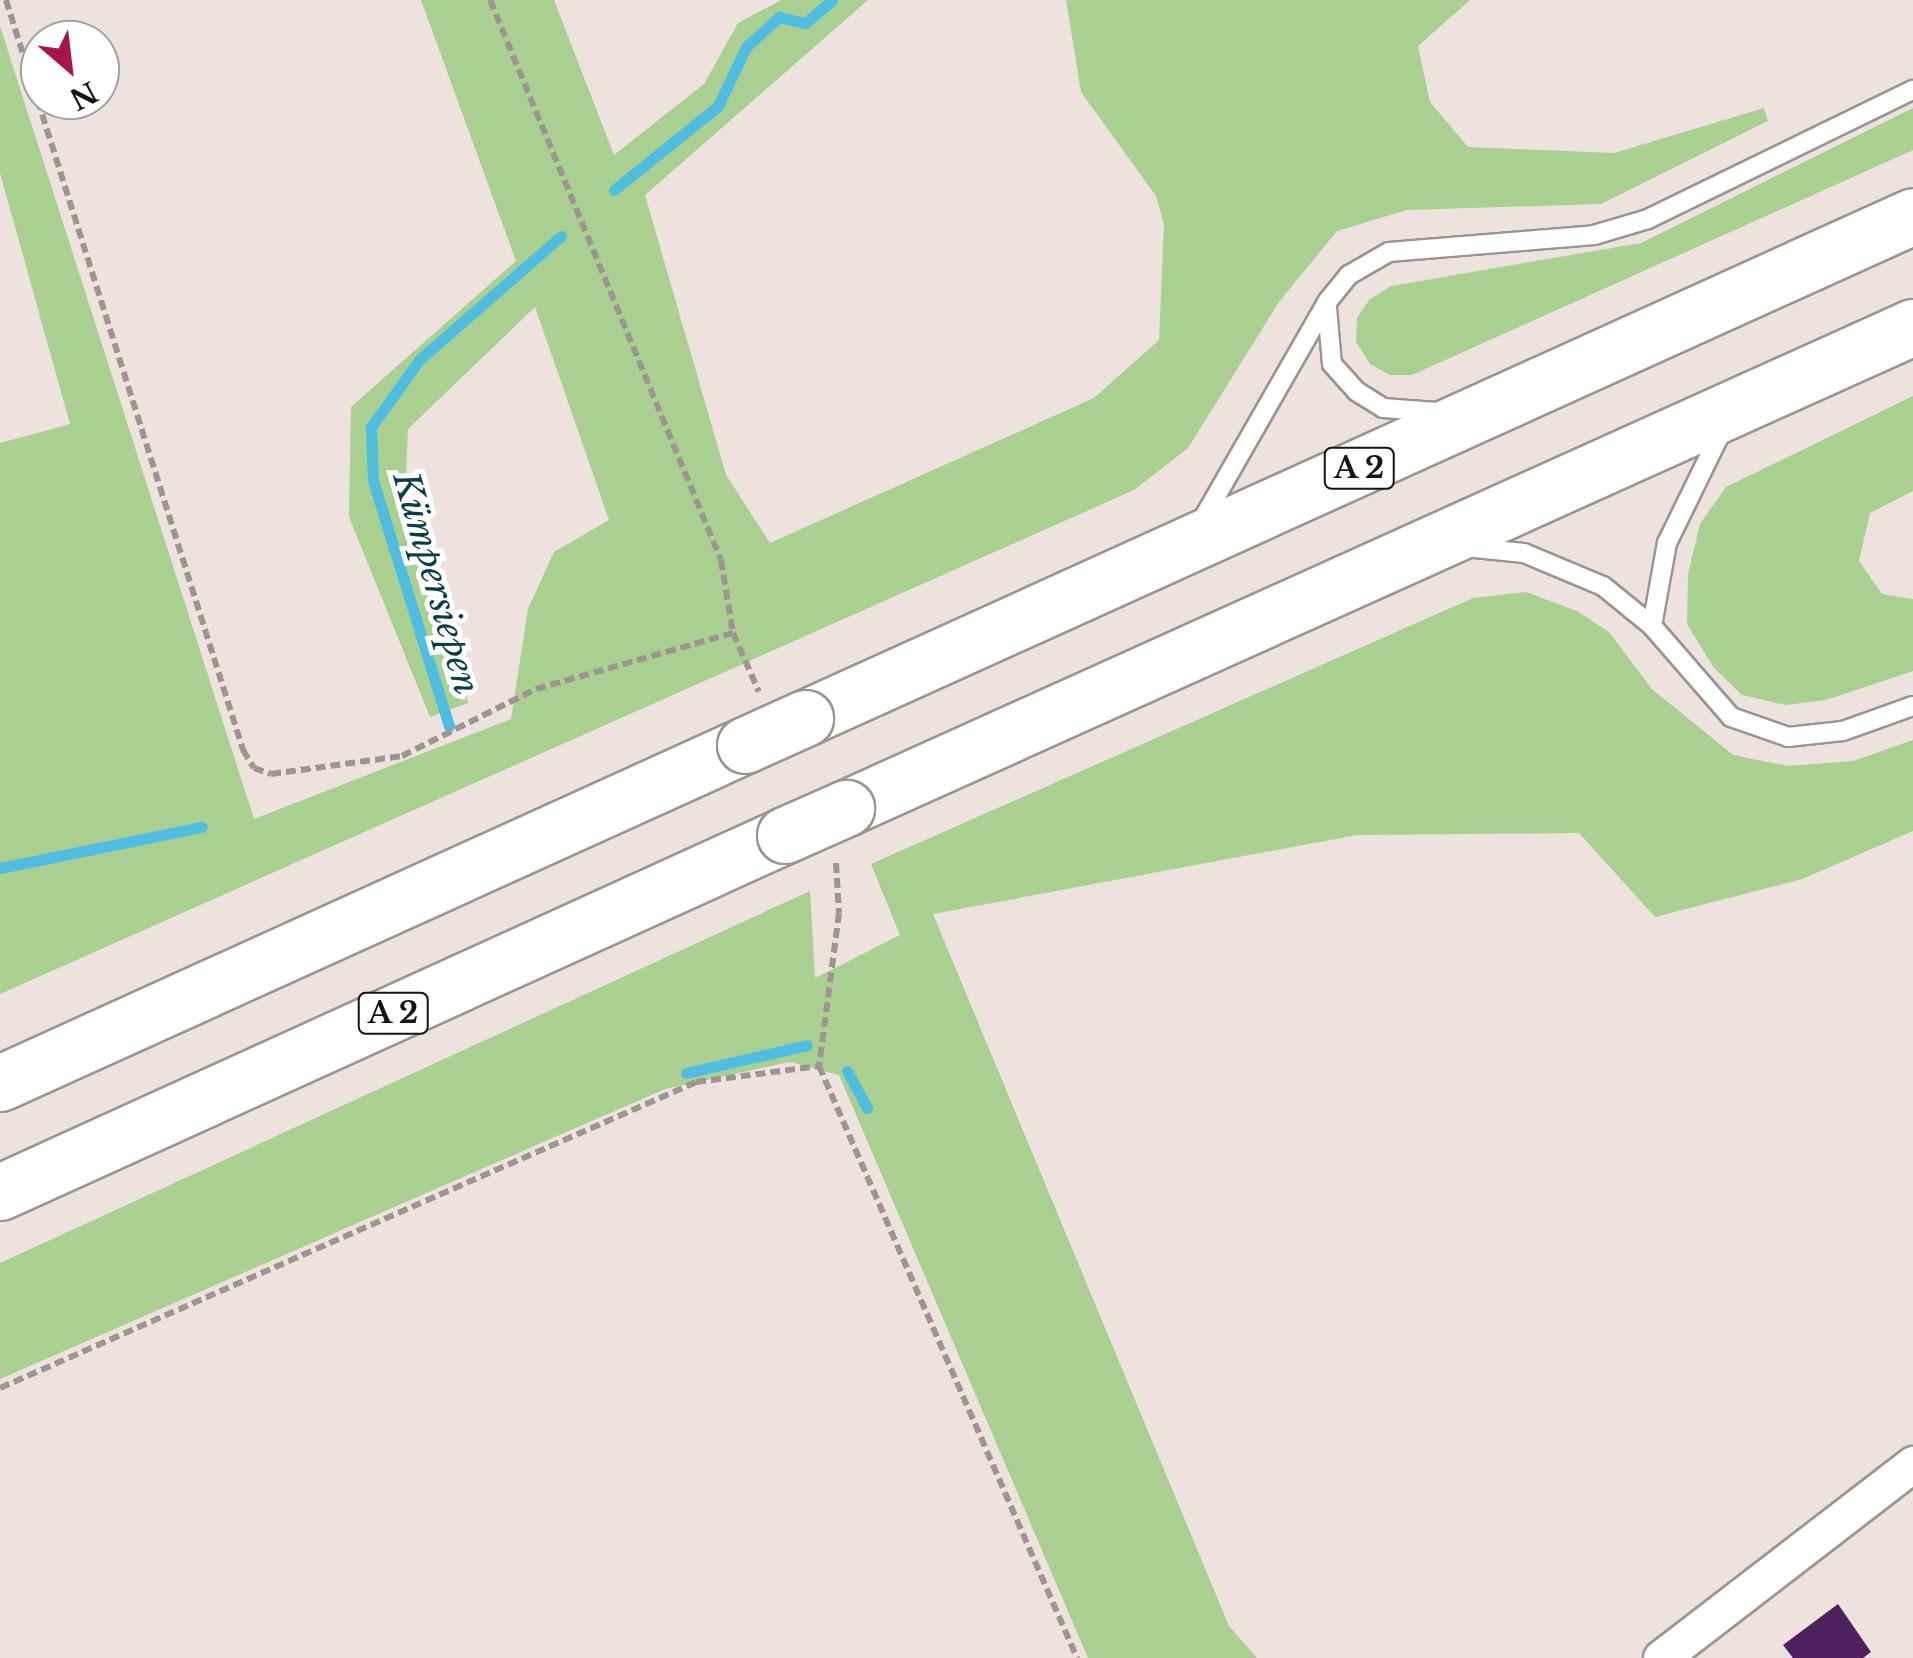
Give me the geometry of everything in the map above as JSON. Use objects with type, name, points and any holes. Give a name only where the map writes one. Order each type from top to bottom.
[{"type":"highway","name":"A 2","points":[[0,1083],[772,723],[1478,415],[1913,216]]},
{"type":"highway","name":"A 2","points":[[0,1192],[820,831],[1913,326]]},
{"type":"street","points":[[1661,1658],[1913,1464]]},
{"type":"lane","points":[[1191,542],[1327,302],[1350,275],[1388,252],[1594,235],[1648,219],[1913,90]]},
{"type":"lane","points":[[1327,302],[1332,364],[1356,391],[1382,408],[1478,415]]},
{"type":"lane","points":[[1652,626],[1667,542],[1704,457],[1738,405]]},
{"type":"lane","points":[[1437,545],[1524,553],[1602,586],[1652,626],[1731,718],[1788,738],[1843,730],[1913,706]]},
{"type":"path","points":[[6,0],[242,750],[254,768],[271,774],[402,756],[536,689],[733,633]]},
{"type":"path","points":[[490,0],[721,560],[733,633],[772,723]]},
{"type":"path","points":[[820,831],[838,868],[839,913],[819,1066],[1077,1658]]},
{"type":"path","points":[[0,1388],[696,1082],[819,1066]]},
{"type":"green space","points":[[421,0],[554,0],[614,155],[704,84],[738,23],[781,0],[868,0],[645,195],[726,475],[770,543],[1094,398],[1159,340],[1164,224],[1156,196],[1081,92],[1066,0],[1470,0],[1418,46],[1430,102],[1468,147],[1614,153],[1764,108],[1768,121],[1601,204],[1407,210],[1337,231],[1279,302],[1188,448],[1134,490],[0,994],[0,443],[70,424],[0,173],[0,26],[20,88],[20,120],[30,120],[254,819],[511,719],[528,609],[554,552],[609,520],[535,307],[408,429],[406,473],[468,703],[430,717],[349,517],[351,407],[516,261]]},
{"type":"green space","points":[[1913,108],[1913,150],[1412,375],[1390,375],[1370,364],[1356,342],[1357,318],[1369,300],[1391,286],[1641,243]]},
{"type":"green space","points":[[1913,396],[1913,491],[1870,513],[1859,561],[1882,594],[1913,599],[1913,671],[1826,700],[1786,705],[1742,695],[1714,668],[1687,624],[1688,574],[1700,524],[1726,487]]},
{"type":"green space","points":[[1526,592],[1577,611],[1609,632],[1652,689],[1733,755],[1788,766],[1853,761],[1913,740],[1913,831],[1802,879],[1655,917],[1579,833],[1357,835],[933,914],[1229,1626],[1257,1658],[1088,1658],[839,1075],[790,1062],[665,1089],[0,1379],[0,1263],[810,891],[815,978],[900,935],[871,864],[1473,598]]},
{"type":"building","points":[[1838,1604],[1871,1652],[1863,1658],[1793,1658],[1783,1645]]},
{"type":"waterway","name":"Kümpersiepen","points":[[614,190],[718,106],[746,47],[779,17],[805,23],[832,0]]},
{"type":"waterway","name":"Kümpersiepen","points":[[449,726],[373,480],[371,427],[420,359],[561,236]]},
{"type":"waterway","points":[[0,868],[202,827]]},
{"type":"waterway","points":[[686,1073],[807,1045]]},
{"type":"waterway","points":[[847,1071],[867,1108]]}]
